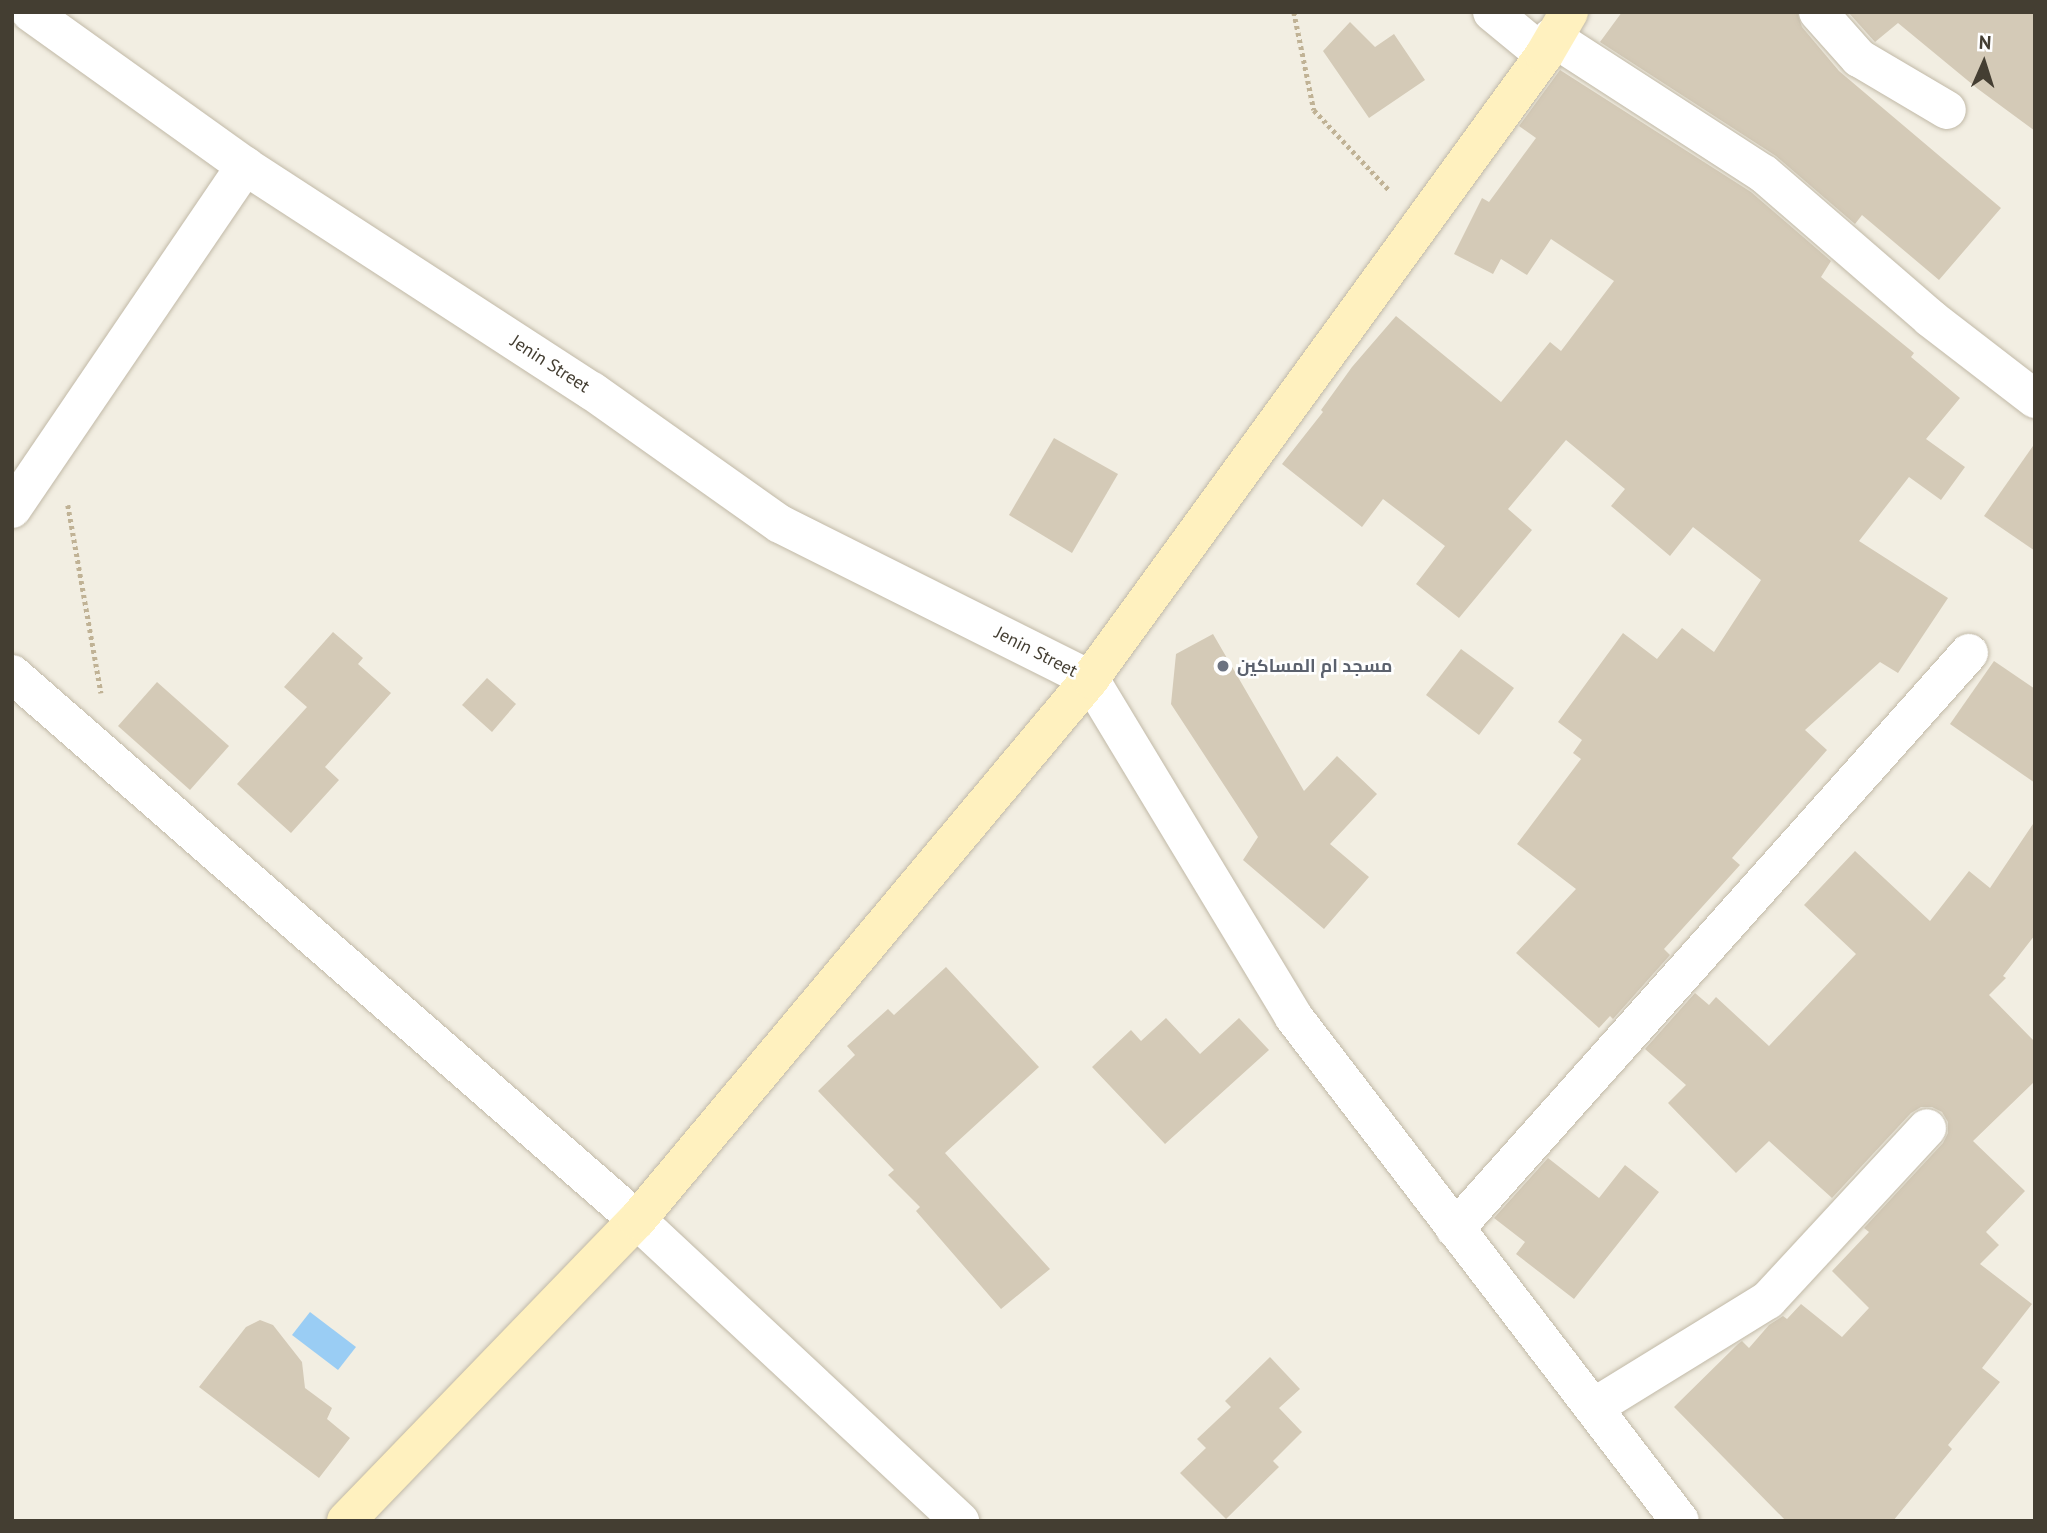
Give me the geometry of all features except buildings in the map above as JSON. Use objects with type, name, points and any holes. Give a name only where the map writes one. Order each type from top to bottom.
[{"type":"street","name":"Jenin Street","points":[[30,12],[245,166],[592,391],[780,524],[1090,679]]},
{"type":"street","points":[[1492,12],[1555,35],[1764,174],[1930,318],[2035,399]]},
{"type":"street","points":[[1818,12],[1859,58],[1947,110]]},
{"type":"street","points":[[346,1521],[636,1220],[1090,679],[1555,35]]},
{"type":"street","points":[[12,509],[245,166]]},
{"type":"street","points":[[1455,1229],[1969,653]]},
{"type":"street","points":[[12,674],[636,1220],[960,1521]]},
{"type":"street","points":[[1090,679],[1293,1016],[1680,1521]]},
{"type":"street","points":[[1594,1408],[1768,1300],[1927,1128]]},
{"type":"path","points":[[1294,12],[1314,110],[1419,223]]},
{"type":"path","points":[[57,440],[102,695]]},
{"type":"water","points":[[310,1312],[356,1347],[338,1370],[292,1335]]},
{"type":"place","name":"مسجد ام المساكين","points":[[1223,666]]}]
